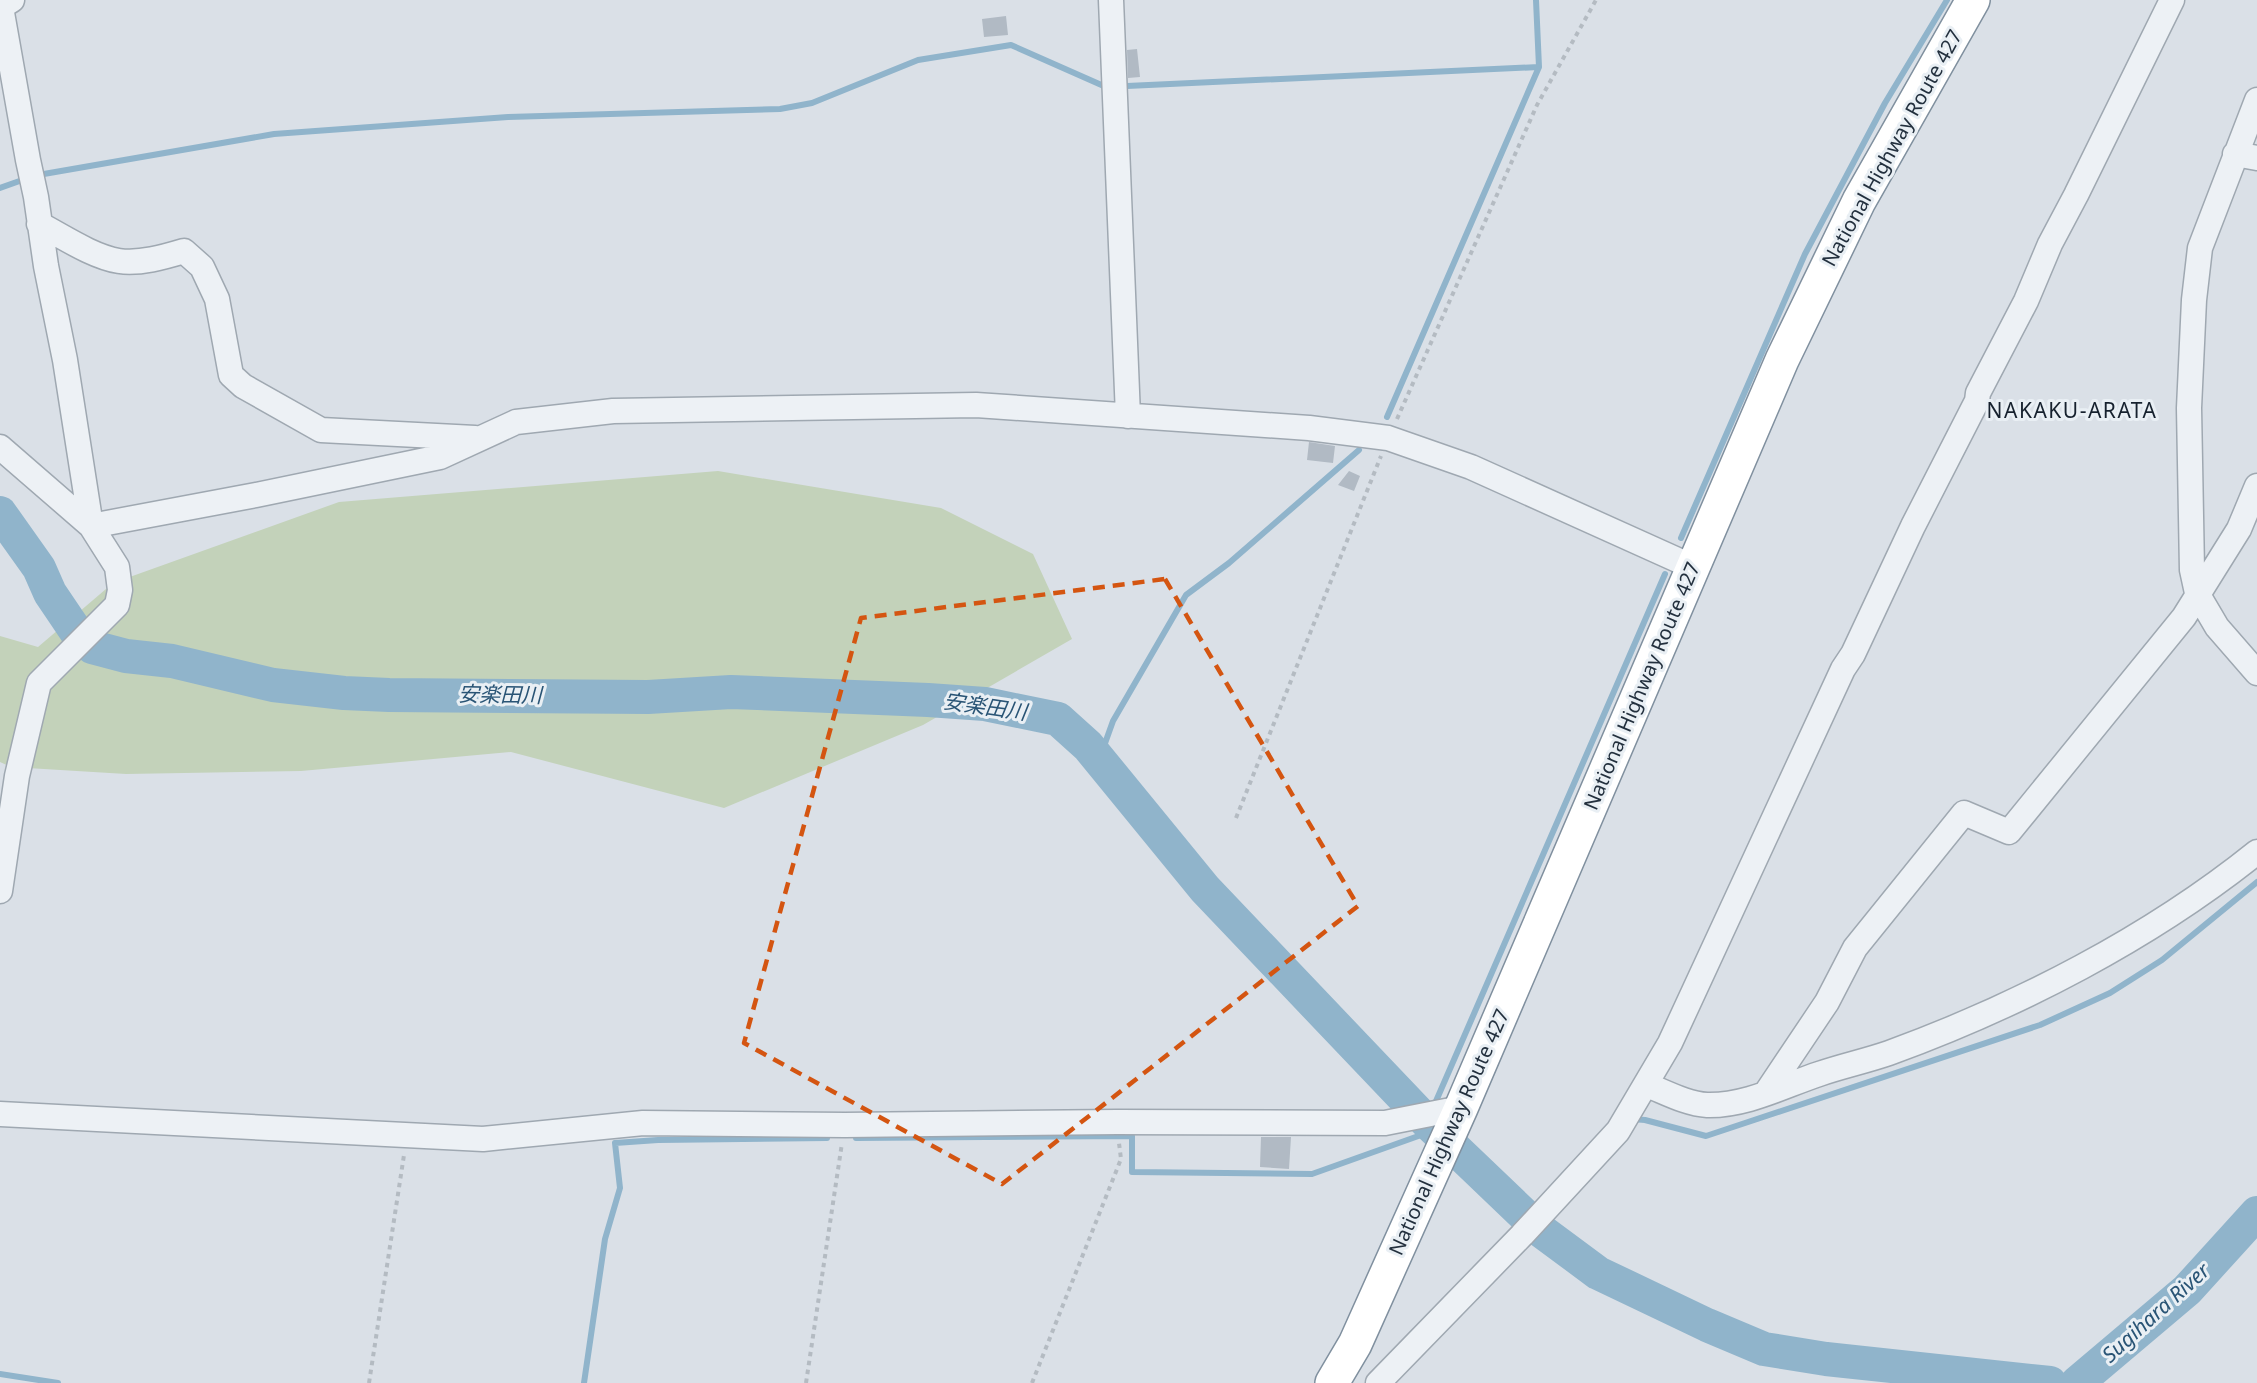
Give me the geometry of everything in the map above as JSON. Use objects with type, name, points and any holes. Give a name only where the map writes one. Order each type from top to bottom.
[{"type":"highway","name":"National Highway Route 427","points":[[1332,1383],[1355,1344],[1437,1162],[1439,1117],[1693,567],[1782,360],[1859,201],[1973,0]]},
{"type":"street","points":[[12,0],[2,7],[65,360],[91,526]]},
{"type":"street","points":[[1111,0],[1128,416]]},
{"type":"street","points":[[1378,1383],[1618,1131],[1647,1085],[1670,1043],[1843,669],[1977,401],[1978,393],[2026,301],[2050,244],[2172,0]]},
{"type":"street","points":[[2257,100],[2246,156],[2200,248],[2194,300],[2189,408],[2192,570],[2197,593],[2217,627],[2257,673]]},
{"type":"street","points":[[39,224],[105,258],[122,262],[158,258],[184,251],[202,267],[217,299],[231,375],[243,386],[321,430],[479,438]]},
{"type":"street","points":[[91,526],[440,457],[516,422],[613,411],[976,405],[1309,428],[1388,438],[1471,467],[1693,567]]},
{"type":"street","points":[[0,447],[91,526],[117,567],[120,590],[117,605],[39,683],[17,776],[0,891]]},
{"type":"street","points":[[1766,1093],[1827,1002],[1855,948],[1964,813],[2009,832],[2184,617],[2239,529],[2257,486]]},
{"type":"street","points":[[1647,1085],[1699,1104],[1740,1102],[1887,1053],[1976,1018],[2046,984],[2163,919],[2228,875],[2257,852]]},
{"type":"street","points":[[0,1114],[483,1139],[643,1124],[1385,1123],[1439,1117]]},
{"type":"path","points":[[1236,818],[1388,438],[1537,105],[1596,0]]},
{"type":"path","points":[[806,1383],[845,1125]]},
{"type":"path","points":[[369,1383],[407,1135]]},
{"type":"path","points":[[1032,1383],[1121,1159],[1119,1141]]},
{"type":"highlighted area","points":[[1165,579],[1358,906],[1002,1184],[744,1043],[861,618]]},
{"type":"green space","points":[[718,471],[941,508],[1033,554],[1072,639],[923,725],[724,808],[511,752],[301,771],[126,774],[11,767],[0,762],[0,636],[38,647],[113,583],[339,502]]},
{"type":"building","points":[[1006,16],[1008,35],[984,37],[982,19]]},
{"type":"building","points":[[1137,49],[1140,77],[1128,78],[1127,50]]},
{"type":"building","points":[[1309,442],[1335,446],[1333,463],[1307,460]]},
{"type":"building","points":[[1349,471],[1360,476],[1354,491],[1338,485]]},
{"type":"building","points":[[1261,1137],[1291,1137],[1289,1169],[1260,1167]]},
{"type":"waterway","points":[[1387,417],[1539,67],[1536,0]]},
{"type":"waterway","points":[[1681,538],[1805,254],[1885,103],[1947,0]]},
{"type":"waterway","points":[[38,175],[274,134],[508,117],[780,109],[812,103],[918,60],[1011,45],[1106,87]]},
{"type":"waterway","points":[[1127,86],[1539,67]]},
{"type":"waterway","points":[[0,188],[28,178]]},
{"type":"waterway","points":[[1099,760],[1113,721],[1186,595],[1229,563],[1359,450]]},
{"type":"waterway","name":"安楽田川","points":[[0,513],[39,568],[50,593],[77,633],[92,647],[126,656],[172,661],[273,685],[344,693],[389,695],[648,697],[731,692],[928,700],[985,704],[1058,719],[1088,746],[1205,889],[1427,1122],[1540,1230],[1598,1273],[1707,1325],[1764,1349],[1826,1359],[2050,1383]]},
{"type":"waterway","points":[[1433,1108],[1665,574]]},
{"type":"waterway","points":[[1632,1119],[1645,1120],[1706,1136],[2040,1025],[2110,993],[2162,960],[2257,882]]},
{"type":"waterway","points":[[856,1138],[1132,1136],[1132,1172],[1312,1174],[1424,1134],[1434,1128]]},
{"type":"waterway","points":[[584,1383],[605,1239],[620,1188],[615,1143],[658,1140],[827,1138]]},
{"type":"waterway","name":"Sugihara River","points":[[2077,1383],[2187,1290],[2257,1213]]},
{"type":"waterway","points":[[0,1374],[58,1383]]},
{"type":"district","name":"NAKAKU-ARATA","points":[[2072,411]]}]
